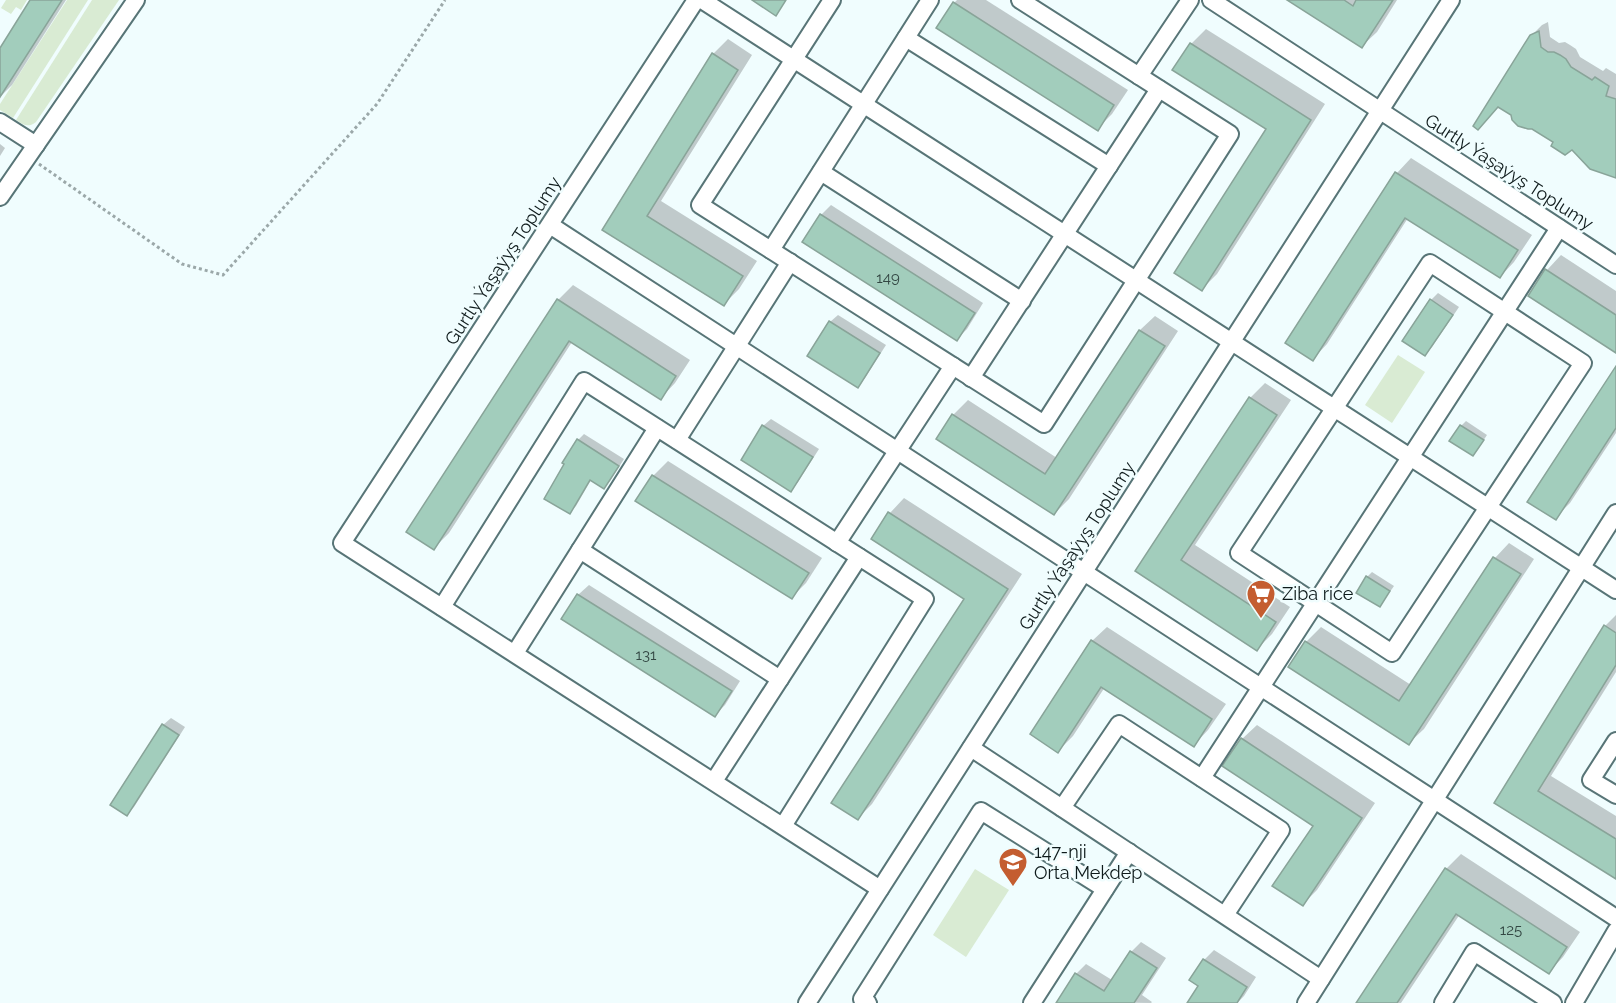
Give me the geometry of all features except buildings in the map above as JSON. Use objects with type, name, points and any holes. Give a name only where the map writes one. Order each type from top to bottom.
[{"type":"street","points":[[0,197],[136,0]]},
{"type":"street","name":"Gurtly Ýaşaýyş Toplumy","points":[[442,607],[342,543],[696,0]]},
{"type":"street","points":[[702,0],[1616,590]]},
{"type":"street","points":[[832,0],[700,206],[1044,424],[1230,134],[1020,0]]},
{"type":"street","points":[[771,250],[930,0]]},
{"type":"street","points":[[1139,76],[1190,0]]},
{"type":"street","name":"Gurtly Ýaşaýyş Toplumy","points":[[1211,0],[1616,265]]},
{"type":"street","name":"Gurtly Ýaşaýyş Toplumy","points":[[807,1003],[1451,0]]},
{"type":"street","points":[[906,38],[1109,166]]},
{"type":"street","points":[[971,378],[1159,89]]},
{"type":"street","points":[[0,122],[32,151]]},
{"type":"street","points":[[821,172],[1022,301]]},
{"type":"street","points":[[550,225],[1616,918]]},
{"type":"street","points":[[1202,778],[1559,228]]},
{"type":"street","points":[[677,440],[790,262]]},
{"type":"street","points":[[1430,263],[1583,363],[1392,652],[1239,553],[1335,408],[1430,263]]},
{"type":"street","points":[[837,543],[953,366]]},
{"type":"street","points":[[783,826],[925,599],[584,381],[442,607],[880,889]]},
{"type":"street","points":[[515,653],[657,428]]},
{"type":"street","points":[[1306,1003],[1616,513]]},
{"type":"street","points":[[580,550],[780,679]]},
{"type":"street","points":[[714,781],[859,557]]},
{"type":"street","points":[[1062,808],[1119,724],[1281,830],[1224,915]]},
{"type":"street","points":[[1616,741],[1591,780],[1616,795]]},
{"type":"street","points":[[971,748],[1321,979]]},
{"type":"street","points":[[868,1003],[862,999],[981,811],[1105,888]]},
{"type":"street","points":[[1032,1003],[1129,852]]},
{"type":"street","points":[[1574,1003],[1616,932]]},
{"type":"street","points":[[1443,1003],[1474,952],[1544,1001]]},
{"type":"path","points":[[32,151],[182,264],[223,275],[377,104],[445,0]]},
{"type":"green space","points":[[6,0],[27,0],[21,10],[16,7],[11,14],[1,8]]},
{"type":"green space","points":[[67,0],[88,0],[13,118],[0,110],[0,104]]},
{"type":"green space","points":[[92,0],[119,0],[36,122],[26,125],[16,120]]},
{"type":"green space","points":[[1398,355],[1425,372],[1392,423],[1365,405]]},
{"type":"green space","points":[[975,869],[1009,890],[966,957],[933,935]]},
{"type":"place","name":"Ziba rice","points":[[1261,620]]},
{"type":"place","name":"147-nji Orta Mekdep","points":[[1013,888]]}]
